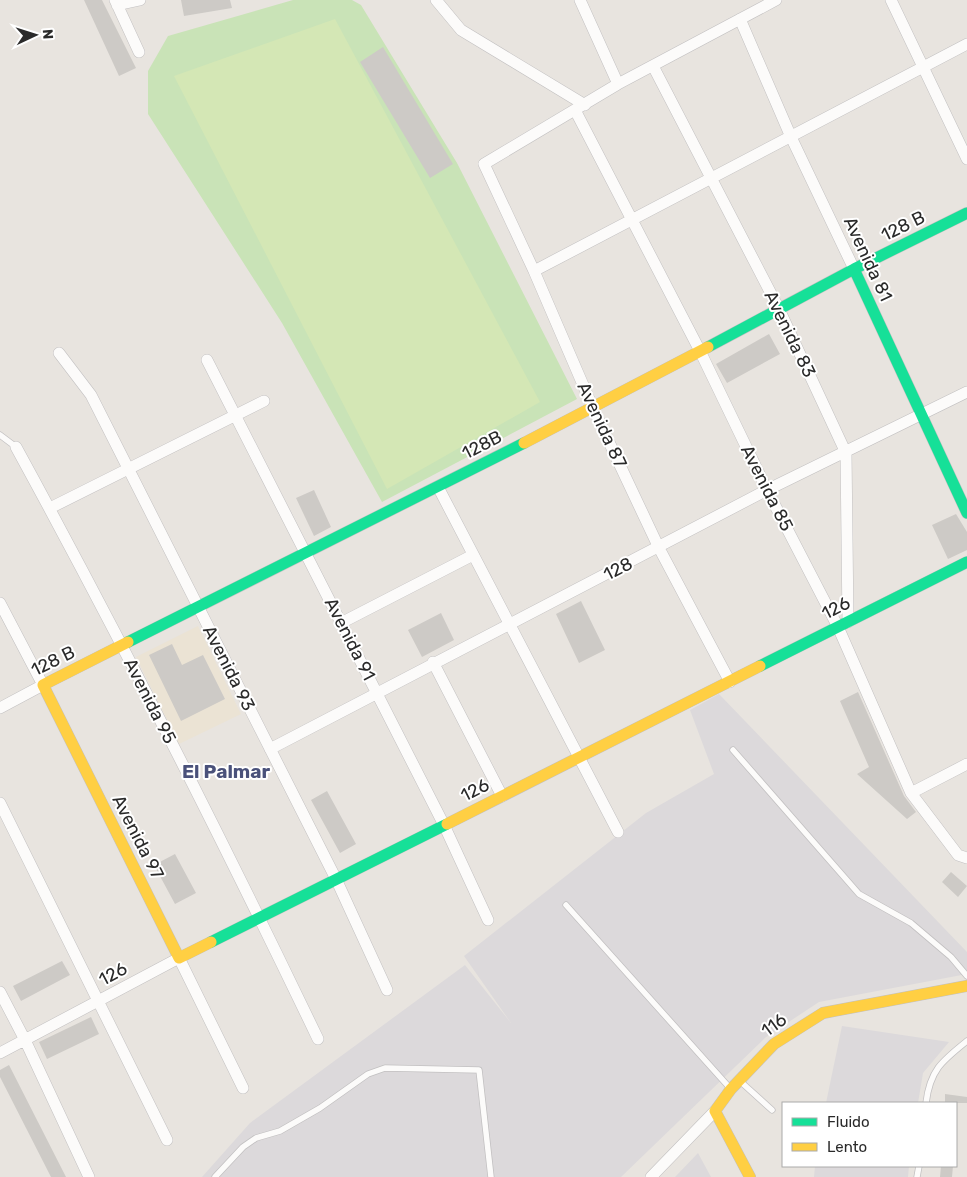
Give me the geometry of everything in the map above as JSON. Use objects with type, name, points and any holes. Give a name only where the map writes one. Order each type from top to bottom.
[{"type":"street","points":[[139,52],[116,2],[140,0]]},
{"type":"street","points":[[436,0],[461,30],[580,107],[618,84],[776,0]]},
{"type":"street","points":[[580,0],[618,84]]},
{"type":"street","points":[[892,0],[967,159]]},
{"type":"street","name":"Avenida 81","points":[[740,19],[791,137],[967,514]]},
{"type":"street","points":[[534,271],[630,218],[791,137],[967,44]]},
{"type":"street","name":"Avenida 83","points":[[653,66],[779,309],[846,453],[843,624]]},
{"type":"street","name":"Avenida 87","points":[[580,107],[484,164],[534,271],[593,408],[659,548],[730,682]]},
{"type":"street","name":"Avenida 85","points":[[580,107],[630,218],[700,351],[767,490],[843,624],[911,793],[958,855],[967,858]]},
{"type":"street","name":"128 B","points":[[854,269],[967,213]]},
{"type":"street","name":"128B","points":[[122,647],[593,408],[854,269]]},
{"type":"street","name":"Avenida 93","points":[[59,353],[91,394],[336,879],[387,990]]},
{"type":"street","name":"Avenida 91","points":[[208,360],[444,825],[488,920]]},
{"type":"street","name":"128","points":[[270,749],[433,662],[659,548],[767,490],[922,416],[967,392]]},
{"type":"street","points":[[50,508],[264,401]]},
{"type":"street","name":"Avenida 95","points":[[16,447],[122,647],[260,918],[318,1039]]},
{"type":"street","points":[[438,487],[618,832]]},
{"type":"street","points":[[341,622],[472,555]]},
{"type":"street","name":"126","points":[[0,1053],[179,958],[967,562]]},
{"type":"street","name":"Avenida 97","points":[[0,603],[243,1088]]},
{"type":"street","name":"128 B","points":[[0,708],[42,685],[122,647]]},
{"type":"street","points":[[433,662],[502,796]]},
{"type":"street","points":[[911,793],[967,764]]},
{"type":"street","points":[[0,804],[167,1140]]},
{"type":"street","name":"116","points":[[651,1177],[715,1111],[735,1085],[774,1044],[823,1013],[967,986]]},
{"type":"street","points":[[0,992],[25,1040],[89,1177]]},
{"type":"street","points":[[715,1111],[750,1177]]},
{"type":"lane","points":[[0,435],[16,447]]},
{"type":"lane","points":[[732,750],[859,894],[911,923],[951,958],[967,976]]},
{"type":"lane","points":[[566,905],[735,1085],[772,1110]]},
{"type":"lane","points":[[926,1102],[932,1076],[940,1062],[967,1041]]},
{"type":"lane","points":[[215,1177],[243,1147],[256,1138],[280,1131],[320,1108],[368,1074],[385,1068],[479,1070],[491,1177]]},
{"type":"shaded area","points":[[198,626],[241,714],[179,744],[136,657]]},
{"type":"shaded area","points":[[719,694],[967,952],[967,974],[819,1002],[766,1037],[621,1177],[202,1177],[250,1123],[465,965],[511,1023],[464,956],[646,813],[714,774],[690,710]]},
{"type":"shaded area","points":[[842,1026],[949,1042],[923,1073],[918,1102],[826,1102]]},
{"type":"shaded area","points":[[698,1153],[711,1177],[675,1177]]},
{"type":"shaded area","points":[[815,1167],[909,1167],[908,1177],[814,1177]]},
{"type":"green space","points":[[293,0],[352,0],[361,5],[457,163],[577,399],[382,502],[282,323],[148,114],[148,71],[168,36]]},
{"type":"green space","points":[[335,19],[540,402],[387,489],[174,76]]},
{"type":"building","points":[[84,0],[102,0],[136,68],[119,76]]},
{"type":"building","points":[[181,0],[230,0],[232,8],[184,16]]},
{"type":"building","points":[[383,47],[453,164],[430,178],[360,62]]},
{"type":"building","points":[[769,334],[780,354],[727,383],[716,364]]},
{"type":"building","points":[[314,490],[331,527],[314,536],[296,498]]},
{"type":"building","points":[[956,514],[967,532],[967,550],[948,559],[932,525]]},
{"type":"building","points":[[581,601],[605,650],[579,663],[556,614]]},
{"type":"building","points":[[441,613],[454,640],[422,657],[408,630]]},
{"type":"building","points":[[172,644],[182,665],[203,655],[225,699],[181,721],[149,655]]},
{"type":"building","points":[[858,692],[904,796],[916,812],[907,819],[857,774],[869,767],[840,701]]},
{"type":"building","points":[[327,791],[356,844],[340,853],[311,800]]},
{"type":"building","points":[[175,854],[196,893],[175,904],[154,865]]},
{"type":"building","points":[[951,872],[967,886],[958,897],[942,882]]},
{"type":"building","points":[[62,961],[70,975],[21,1001],[13,986]]},
{"type":"building","points":[[91,1017],[99,1034],[47,1059],[39,1042]]},
{"type":"building","points":[[9,1065],[66,1177],[51,1177],[0,1077],[0,1070]]},
{"type":"building","points":[[945,1094],[967,1097],[967,1103],[945,1102]]},
{"type":"building","points":[[941,1167],[953,1167],[952,1177],[940,1177]]},
{"type":"traffic: fast","points":[[708,347],[854,269],[967,213]]},
{"type":"traffic: fast","points":[[854,269],[967,513]]},
{"type":"traffic: fast","points":[[128,642],[524,443]]},
{"type":"traffic: fast","points":[[760,666],[967,562]]},
{"type":"traffic: fast","points":[[211,942],[447,824]]},
{"type":"traffic: slow","points":[[524,443],[708,347]]},
{"type":"traffic: slow","points":[[128,642],[43,685],[179,958],[211,942]]},
{"type":"traffic: slow","points":[[447,824],[760,666]]},
{"type":"traffic: slow","points":[[750,1177],[715,1111],[731,1089],[774,1044],[823,1013],[967,986]]},
{"type":"district","name":"El Palmar","points":[[226,771]]}]
